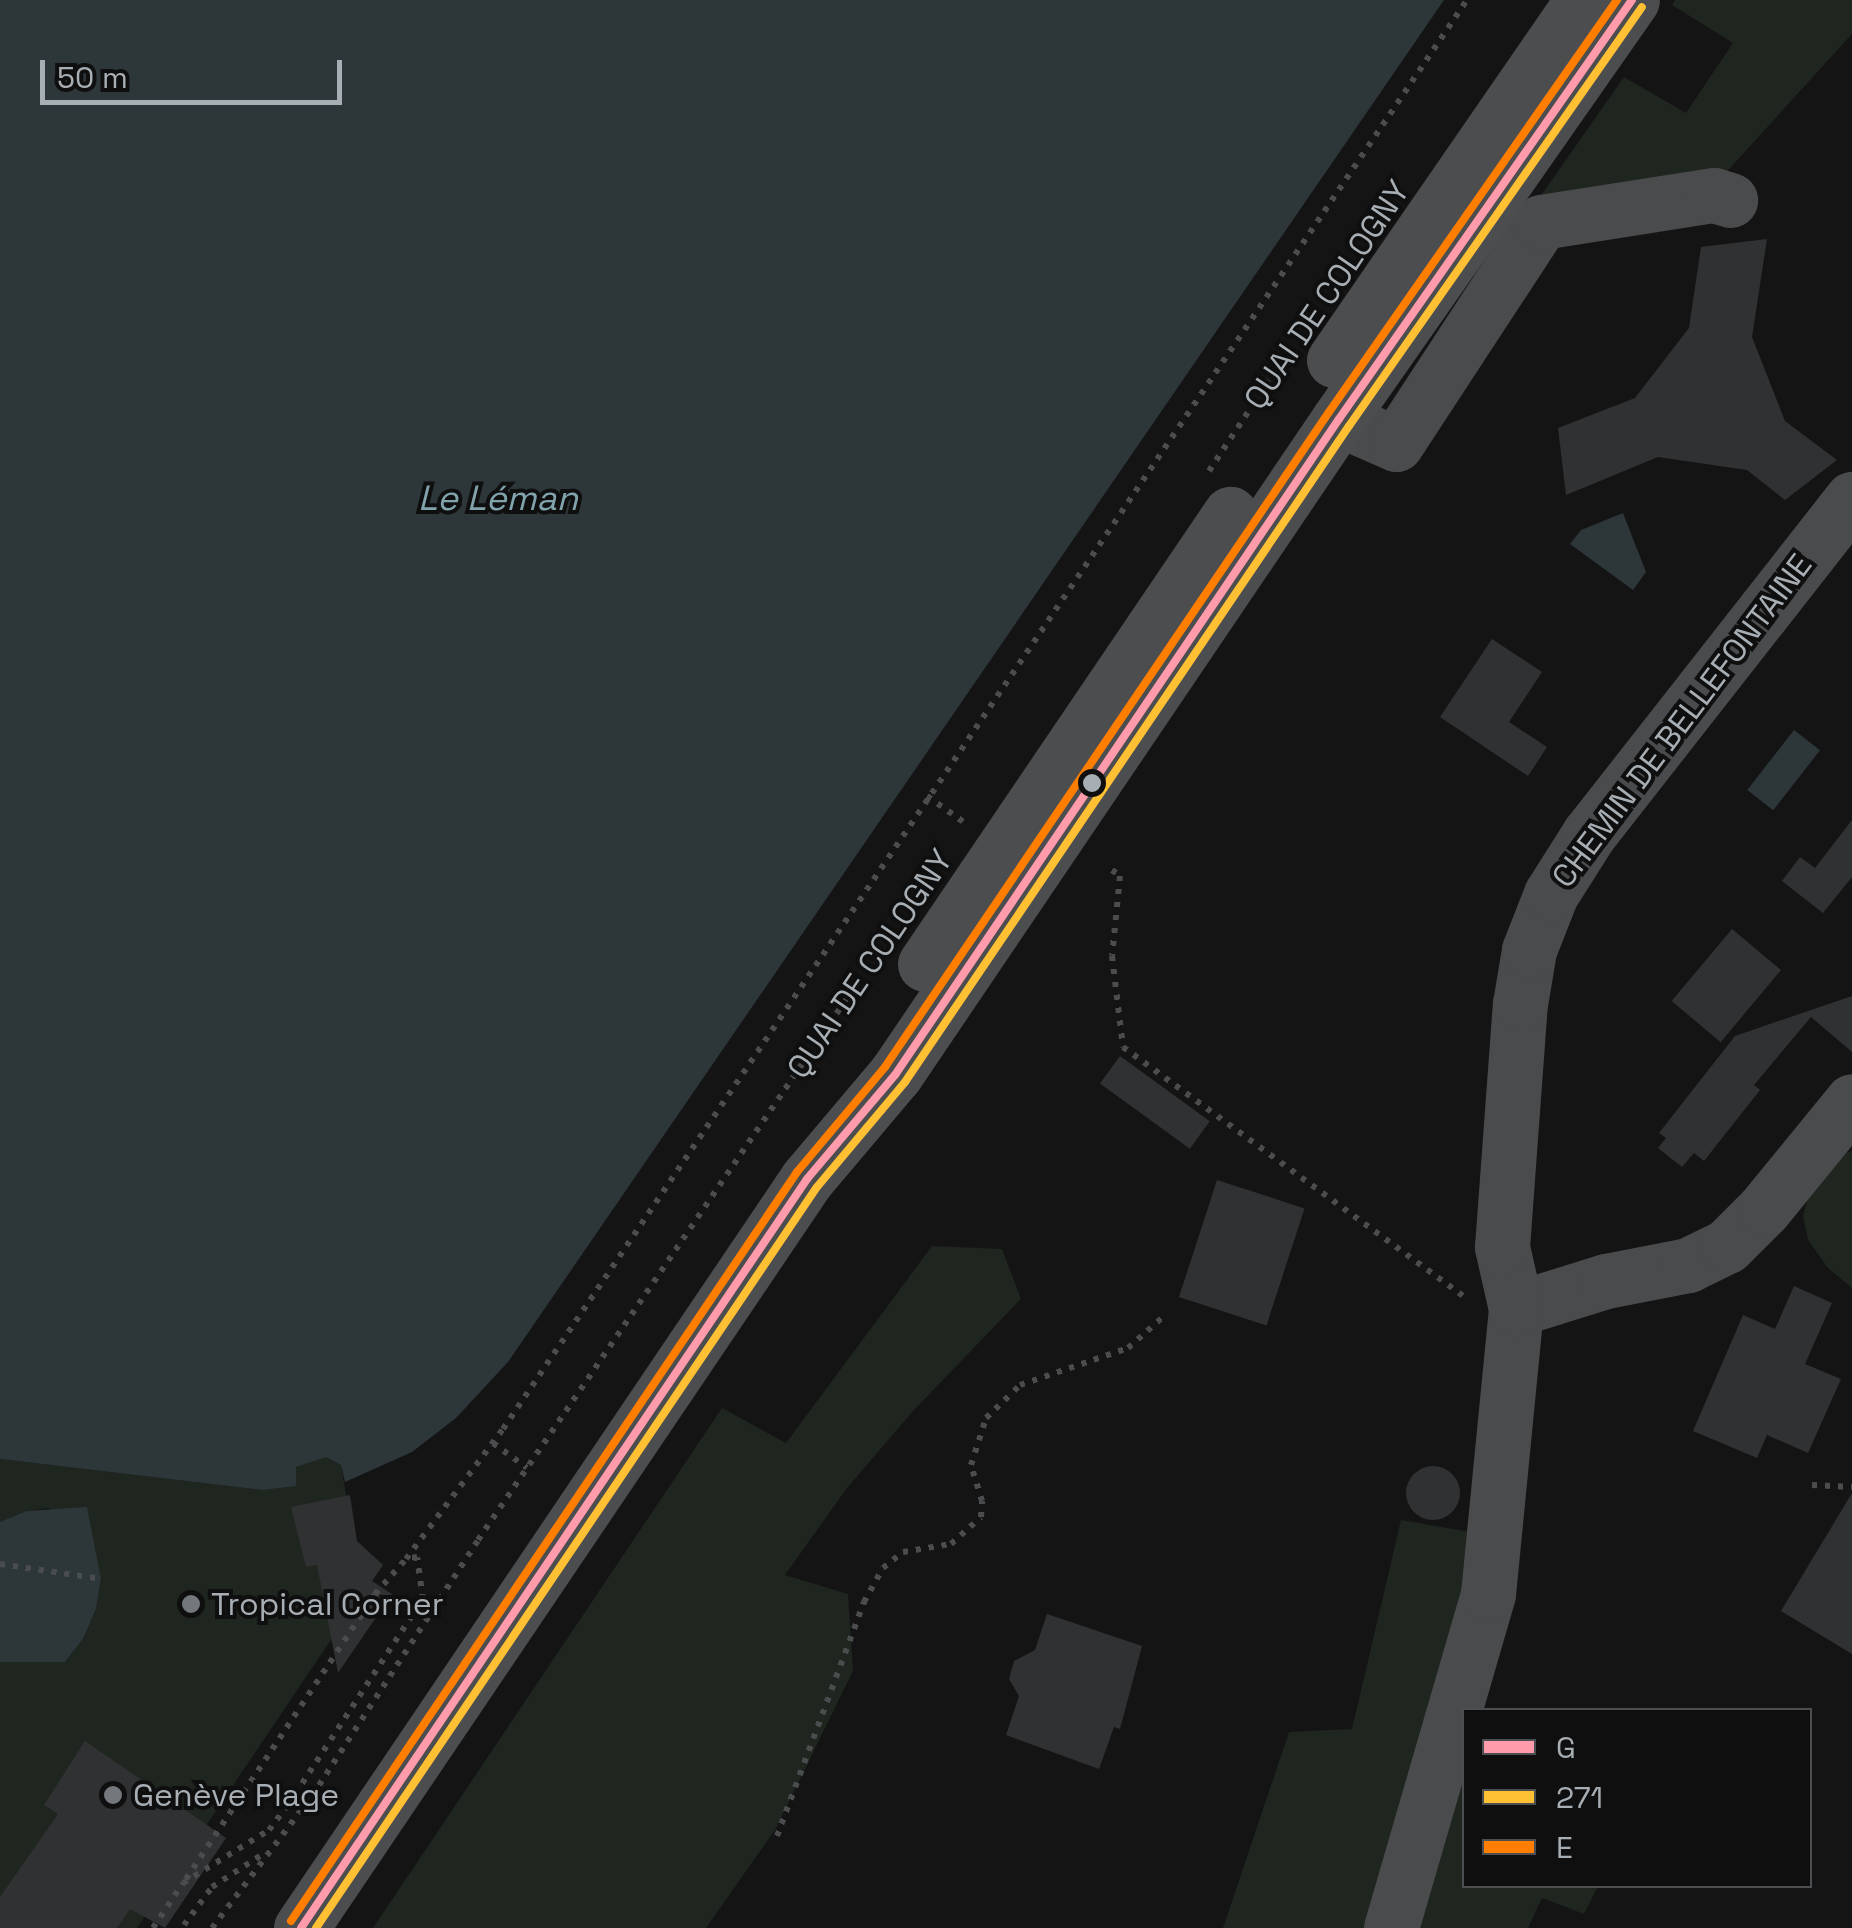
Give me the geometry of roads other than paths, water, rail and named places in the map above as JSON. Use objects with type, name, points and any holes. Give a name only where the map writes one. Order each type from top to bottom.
[{"type":"main road","name":"QUAI DE COLOGNY","points":[[300,1928],[808,1179],[895,1075],[972,928],[1582,0]]},
{"type":"main road","name":"QUAI DE COLOGNY","points":[[972,928],[1339,418],[1632,0]]},
{"type":"street","points":[[1339,418],[1396,444],[1541,222],[1714,195],[1730,200]]},
{"type":"street","name":"CHEMIN DE BELLEFONTAINE","points":[[1392,1928],[1488,1594],[1516,1309],[1502,1247],[1520,1004],[1538,922],[1589,834],[1852,499]]},
{"type":"street","points":[[1516,1309],[1606,1281],[1688,1265],[1727,1246],[1764,1209],[1852,1101]]},
{"type":"water","name":"Le Léman","points":[[0,0],[1444,0],[508,1362],[456,1418],[412,1452],[345,1482],[341,1465],[326,1457],[296,1467],[296,1486],[262,1490],[0,1459]]},
{"type":"water","points":[[1623,513],[1646,572],[1633,590],[1570,544],[1581,530]]},
{"type":"water","points":[[1794,730],[1820,750],[1773,810],[1747,790]]},
{"type":"water","points":[[87,1507],[101,1579],[96,1609],[83,1639],[65,1662],[0,1662],[0,1522],[26,1511]]},
{"type":"place","name":"Tropical Corner","points":[[191,1604]]},
{"type":"place","name":"Genève Plage","points":[[113,1795]]}]
